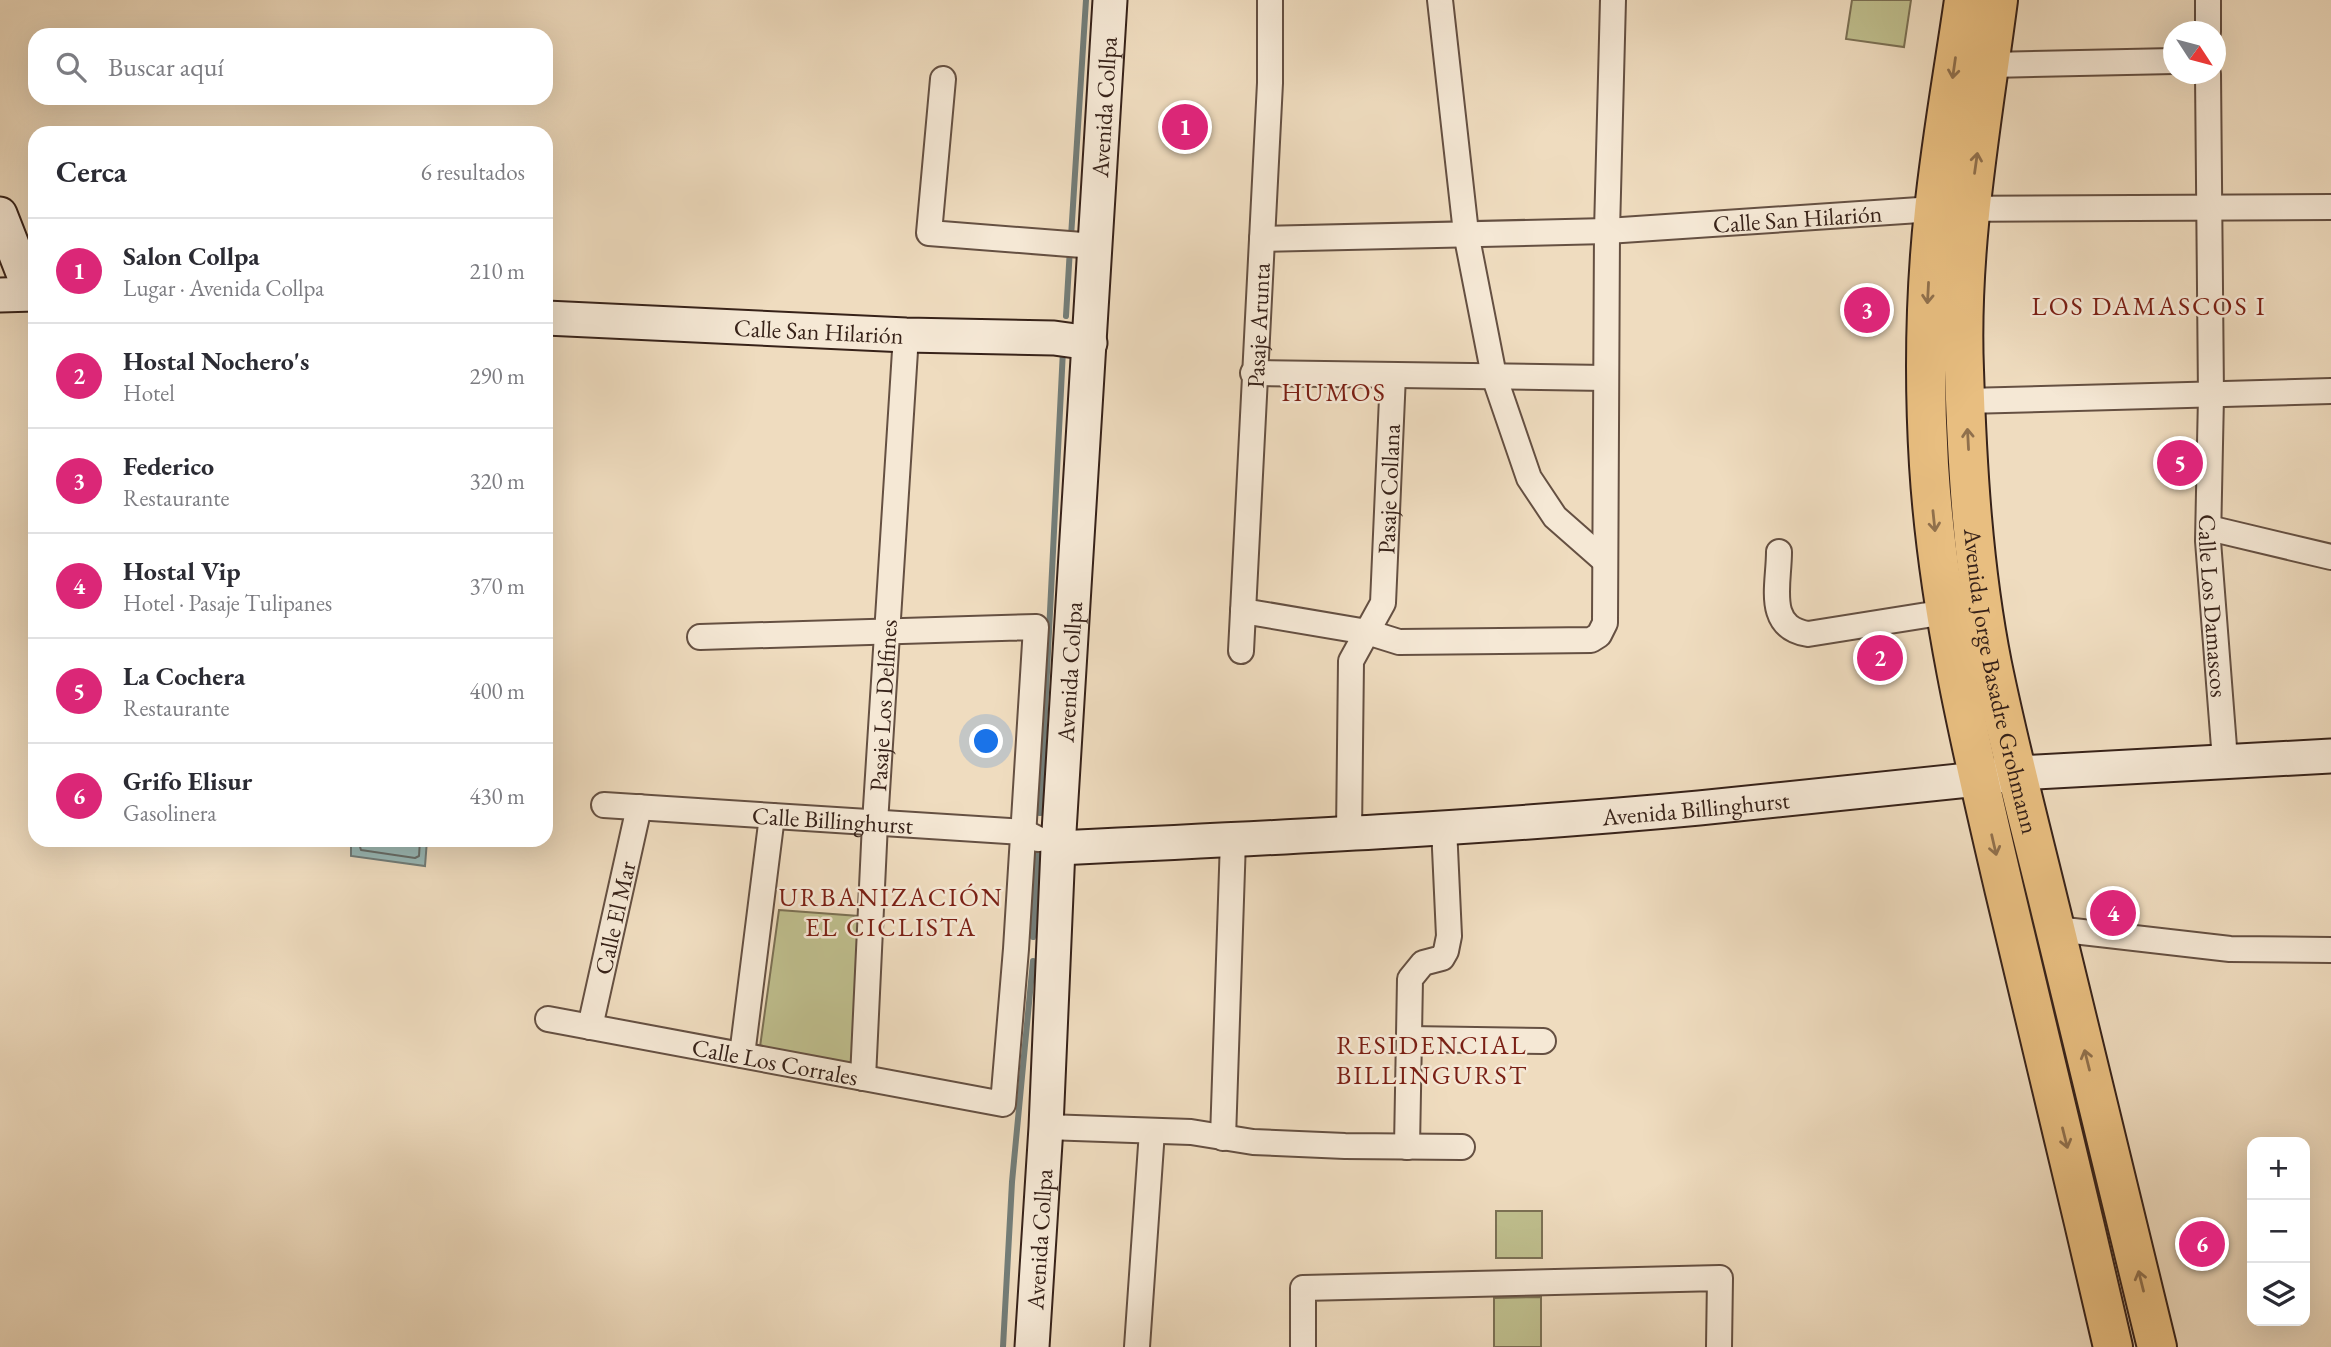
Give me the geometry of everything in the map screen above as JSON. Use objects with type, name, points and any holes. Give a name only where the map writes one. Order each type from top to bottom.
[{"type":"highway","name":"Avenida Jorge Basadre Grohmann","points":[[1964,0],[1952,209],[1964,292],[1966,401],[1983,603],[1992,664],[2017,773],[2157,1347]]},
{"type":"highway","name":"Avenida Jorge Basadre Grohmann","points":[[1998,0],[1990,65],[1952,209],[1927,321],[1927,419],[1933,516],[1946,612],[1978,779],[2113,1347]]},
{"type":"highway","points":[[2014,927],[2056,929]]},
{"type":"highway","points":[[2078,1191],[2117,1180]]},
{"type":"street","name":"Avenida Collpa","points":[[1034,1346],[1058,848],[1110,0]]},
{"type":"street","name":"Pasaje Arunta","points":[[1241,651],[1253,373],[1270,83],[1270,0]]},
{"type":"street","points":[[1440,0],[1466,233],[1494,376],[1528,478],[1555,517],[1605,561]]},
{"type":"street","points":[[1243,611],[1367,632],[1399,642],[1591,640],[1599,635],[1605,623],[1607,231],[1613,0]]},
{"type":"street","points":[[2208,0],[2208,21]]},
{"type":"street","points":[[1990,65],[2163,61]]},
{"type":"street","points":[[943,79],[929,233],[1096,246]]},
{"type":"street","name":"Calle Los Damascos","points":[[2208,84],[2211,396],[2208,541],[2225,760]]},
{"type":"street","name":"Calle San Hilarión","points":[[1262,239],[1607,231],[1952,209],[2331,207]]},
{"type":"street","points":[[0,214],[28,285]]},
{"type":"street","points":[[0,295],[28,293]]},
{"type":"street","name":"Calle San Hilarión","points":[[553,318],[906,335],[1054,338],[1090,343]]},
{"type":"street","name":"Pasaje Los Delfines","points":[[863,1078],[875,822],[906,335]]},
{"type":"street","points":[[1253,373],[1606,377]]},
{"type":"street","name":"Pasaje Collana","points":[[1367,632],[1383,603],[1394,375]]},
{"type":"street","points":[[1966,401],[2331,391]]},
{"type":"street","points":[[2209,528],[2331,557]]},
{"type":"street","points":[[1779,552],[1778,615],[1794,632],[1808,634],[1946,612]]},
{"type":"street","points":[[700,637],[1036,627],[1017,949],[1054,951]]},
{"type":"street","points":[[1349,833],[1351,661],[1367,632]]},
{"type":"street","name":"Avenida Billinghurst","points":[[1058,848],[1444,827],[1697,808],[2017,773],[2331,756]]},
{"type":"street","name":"Calle Billinghurst","points":[[604,806],[1024,832],[1058,848]]},
{"type":"street","name":"Calle El Mar","points":[[590,1027],[639,807]]},
{"type":"street","points":[[742,1055],[772,816]]},
{"type":"street","points":[[1407,1147],[1410,978],[1423,963],[1442,958],[1449,936],[1444,827]]},
{"type":"street","points":[[1223,1138],[1233,840]]},
{"type":"street","points":[[2056,929],[2230,949],[2331,950]]},
{"type":"street","name":"Calle Los Corrales","points":[[548,1019],[1003,1104],[1017,949]]},
{"type":"street","points":[[1409,1039],[1543,1041]]},
{"type":"street","points":[[1046,1127],[1191,1132],[1254,1142],[1462,1147]]},
{"type":"street","points":[[1137,1347],[1152,1131]]},
{"type":"street","points":[[1303,1347],[1303,1288],[1720,1278],[1719,1347]]},
{"type":"green space","points":[[1852,0],[1911,0],[1904,47],[1846,39]]},
{"type":"green space","points":[[779,910],[872,917],[861,1075],[759,1054]]},
{"type":"green space","points":[[1496,1211],[1542,1211],[1542,1258],[1496,1258]]},
{"type":"green space","points":[[1541,1297],[1541,1347],[1494,1347],[1494,1298]]},
{"type":"water","points":[[351,847],[426,847],[425,866],[351,856]]},
{"type":"waterway","points":[[1071,237],[1086,0]]},
{"type":"waterway","points":[[1066,316],[1070,248]]},
{"type":"waterway","points":[[1040,813],[1063,350]]},
{"type":"waterway","points":[[1033,937],[1038,849]]},
{"type":"waterway","points":[[1003,1347],[1012,1182],[1033,961]]},
{"type":"place","name":"Salon Collpa","points":[[1185,127]]},
{"type":"place","name":"Federico","points":[[1867,310]]},
{"type":"place","name":"La Cochera","points":[[2180,463]]},
{"type":"place","name":"Hostal Nochero's","points":[[1880,658]]},
{"type":"place","name":"Hostal Vip","points":[[2113,913]]},
{"type":"place","name":"Grifo Elisur","points":[[2202,1244]]},
{"type":"district","name":"LOS DAMASCOS I","points":[[2149,306]]},
{"type":"district","name":"HUMOS","points":[[1334,392]]},
{"type":"district","name":"URBANIZACIÓN EL CICLISTA","points":[[891,912]]},
{"type":"district","name":"RESIDENCIAL BILLINGURST","points":[[1432,1060]]}]
